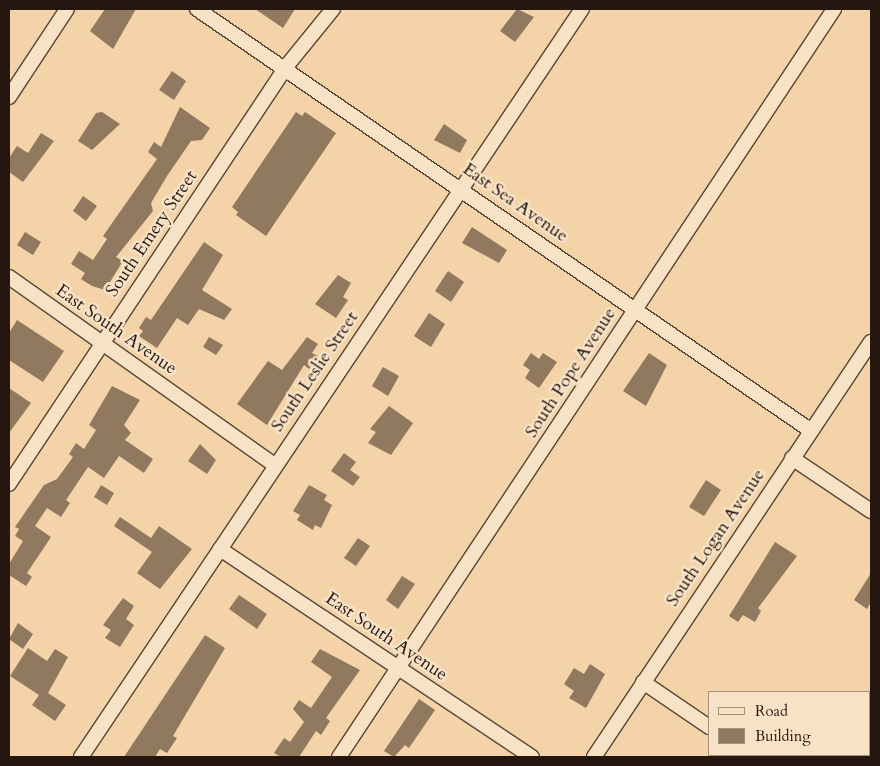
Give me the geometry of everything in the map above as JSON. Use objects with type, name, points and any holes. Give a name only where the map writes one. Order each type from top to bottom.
[{"type":"street","points":[[9,97],[67,9]]},
{"type":"street","name":"East Sea Avenue","points":[[197,9],[810,430]]},
{"type":"street","name":"South Emery Street","points":[[9,484],[285,68],[333,9]]},
{"type":"street","name":"South Leslie Street","points":[[81,757],[460,188],[582,9]]},
{"type":"street","name":"South Pope Avenue","points":[[339,757],[834,9]]},
{"type":"street","name":"East South Avenue","points":[[9,277],[276,465]]},
{"type":"street","name":"South Logan Avenue","points":[[594,757],[810,430],[871,342]]},
{"type":"street","points":[[792,458],[871,511]]},
{"type":"street","name":"East South Avenue","points":[[220,549],[532,757]]},
{"type":"street","points":[[643,682],[708,726]]},
{"type":"building","points":[[105,9],[136,9],[113,49],[90,31]]},
{"type":"building","points":[[255,9],[295,9],[283,28]]},
{"type":"building","points":[[517,9],[534,17],[515,42],[500,31]]},
{"type":"building","points":[[172,71],[186,81],[174,100],[159,90]]},
{"type":"building","points":[[180,107],[210,128],[202,140],[191,141],[167,176],[151,203],[153,211],[116,257],[123,261],[105,290],[92,286],[81,279],[85,273],[71,264],[79,251],[93,260],[107,239],[103,236],[157,159],[148,152],[154,142],[161,147]]},
{"type":"building","points":[[102,112],[120,124],[92,150],[78,141],[96,113]]},
{"type":"building","points":[[296,112],[302,116],[305,112],[336,133],[266,236],[236,215],[238,212],[232,207]]},
{"type":"building","points":[[444,124],[467,140],[460,153],[434,140]]},
{"type":"building","points":[[41,133],[54,141],[23,182],[9,172],[9,158],[17,146],[28,153]]},
{"type":"building","points":[[83,196],[97,206],[86,221],[73,211]]},
{"type":"building","points":[[472,227],[507,250],[499,263],[462,243]]},
{"type":"building","points":[[25,232],[41,242],[33,255],[17,245]]},
{"type":"building","points":[[204,242],[223,255],[202,290],[232,309],[224,320],[199,309],[188,325],[177,318],[157,348],[139,336],[143,331],[139,328],[146,317],[151,320]]},
{"type":"building","points":[[448,271],[464,282],[451,302],[435,291]]},
{"type":"building","points":[[338,275],[351,283],[343,297],[348,300],[336,318],[315,304]]},
{"type":"building","points":[[429,313],[445,324],[431,347],[414,336]]},
{"type":"building","points":[[17,320],[64,351],[43,382],[9,360],[9,333]]},
{"type":"building","points":[[209,337],[223,345],[216,355],[203,347]]},
{"type":"building","points":[[307,337],[318,344],[312,353],[318,356],[309,369],[304,365],[267,425],[237,404],[268,361],[282,370]]},
{"type":"building","points":[[531,353],[539,359],[543,353],[557,362],[539,388],[525,378],[530,370],[523,365]]},
{"type":"building","points":[[649,353],[667,365],[646,406],[623,391]]},
{"type":"building","points":[[383,367],[399,376],[388,396],[372,386]]},
{"type":"building","points":[[112,386],[140,400],[124,425],[131,433],[125,440],[153,459],[144,473],[119,456],[104,478],[88,467],[66,500],[70,503],[61,517],[47,508],[35,526],[51,537],[27,573],[32,577],[26,586],[9,575],[9,564],[23,541],[15,536],[19,529],[15,527],[44,485],[57,479],[73,457],[69,454],[76,443],[84,449],[96,430],[89,425]]},
{"type":"building","points":[[9,388],[31,403],[9,433]]},
{"type":"building","points":[[389,406],[413,423],[391,455],[368,443],[376,432],[370,429]]},
{"type":"building","points":[[200,444],[216,460],[207,474],[188,461]]},
{"type":"building","points":[[344,453],[356,462],[350,470],[360,477],[353,486],[331,471]]},
{"type":"building","points":[[706,480],[721,490],[704,516],[689,507]]},
{"type":"building","points":[[101,485],[114,493],[107,505],[94,497]]},
{"type":"building","points":[[309,485],[327,495],[324,500],[332,505],[321,528],[315,525],[313,530],[297,520],[300,515],[293,511]]},
{"type":"building","points":[[120,517],[151,538],[159,526],[192,549],[160,589],[137,573],[152,552],[114,526]]},
{"type":"building","points":[[358,538],[370,546],[356,566],[344,558]]},
{"type":"building","points":[[775,542],[797,556],[758,608],[761,611],[755,622],[743,615],[738,622],[729,616]]},
{"type":"building","points":[[871,573],[871,602],[867,609],[854,600]]},
{"type":"building","points":[[402,576],[415,584],[398,609],[386,600]]},
{"type":"building","points":[[239,595],[267,614],[257,629],[229,609]]},
{"type":"building","points":[[123,598],[134,606],[126,619],[134,625],[120,647],[105,638],[111,630],[103,625]]},
{"type":"building","points":[[18,623],[33,634],[23,649],[9,639]]},
{"type":"building","points":[[205,635],[225,648],[173,736],[177,738],[167,753],[160,749],[155,757],[124,757]]},
{"type":"building","points":[[28,648],[47,661],[55,649],[68,657],[48,693],[66,705],[55,721],[32,705],[39,695],[10,676]]},
{"type":"building","points":[[320,649],[360,670],[326,718],[330,721],[321,735],[316,731],[299,757],[281,757],[274,753],[284,738],[290,742],[304,722],[293,709],[299,700],[311,708],[332,677],[311,662]]},
{"type":"building","points":[[590,664],[605,674],[586,708],[569,698],[574,691],[564,684],[574,668],[584,674]]},
{"type":"building","points":[[419,699],[435,710],[409,748],[405,745],[394,757],[384,751]]}]
